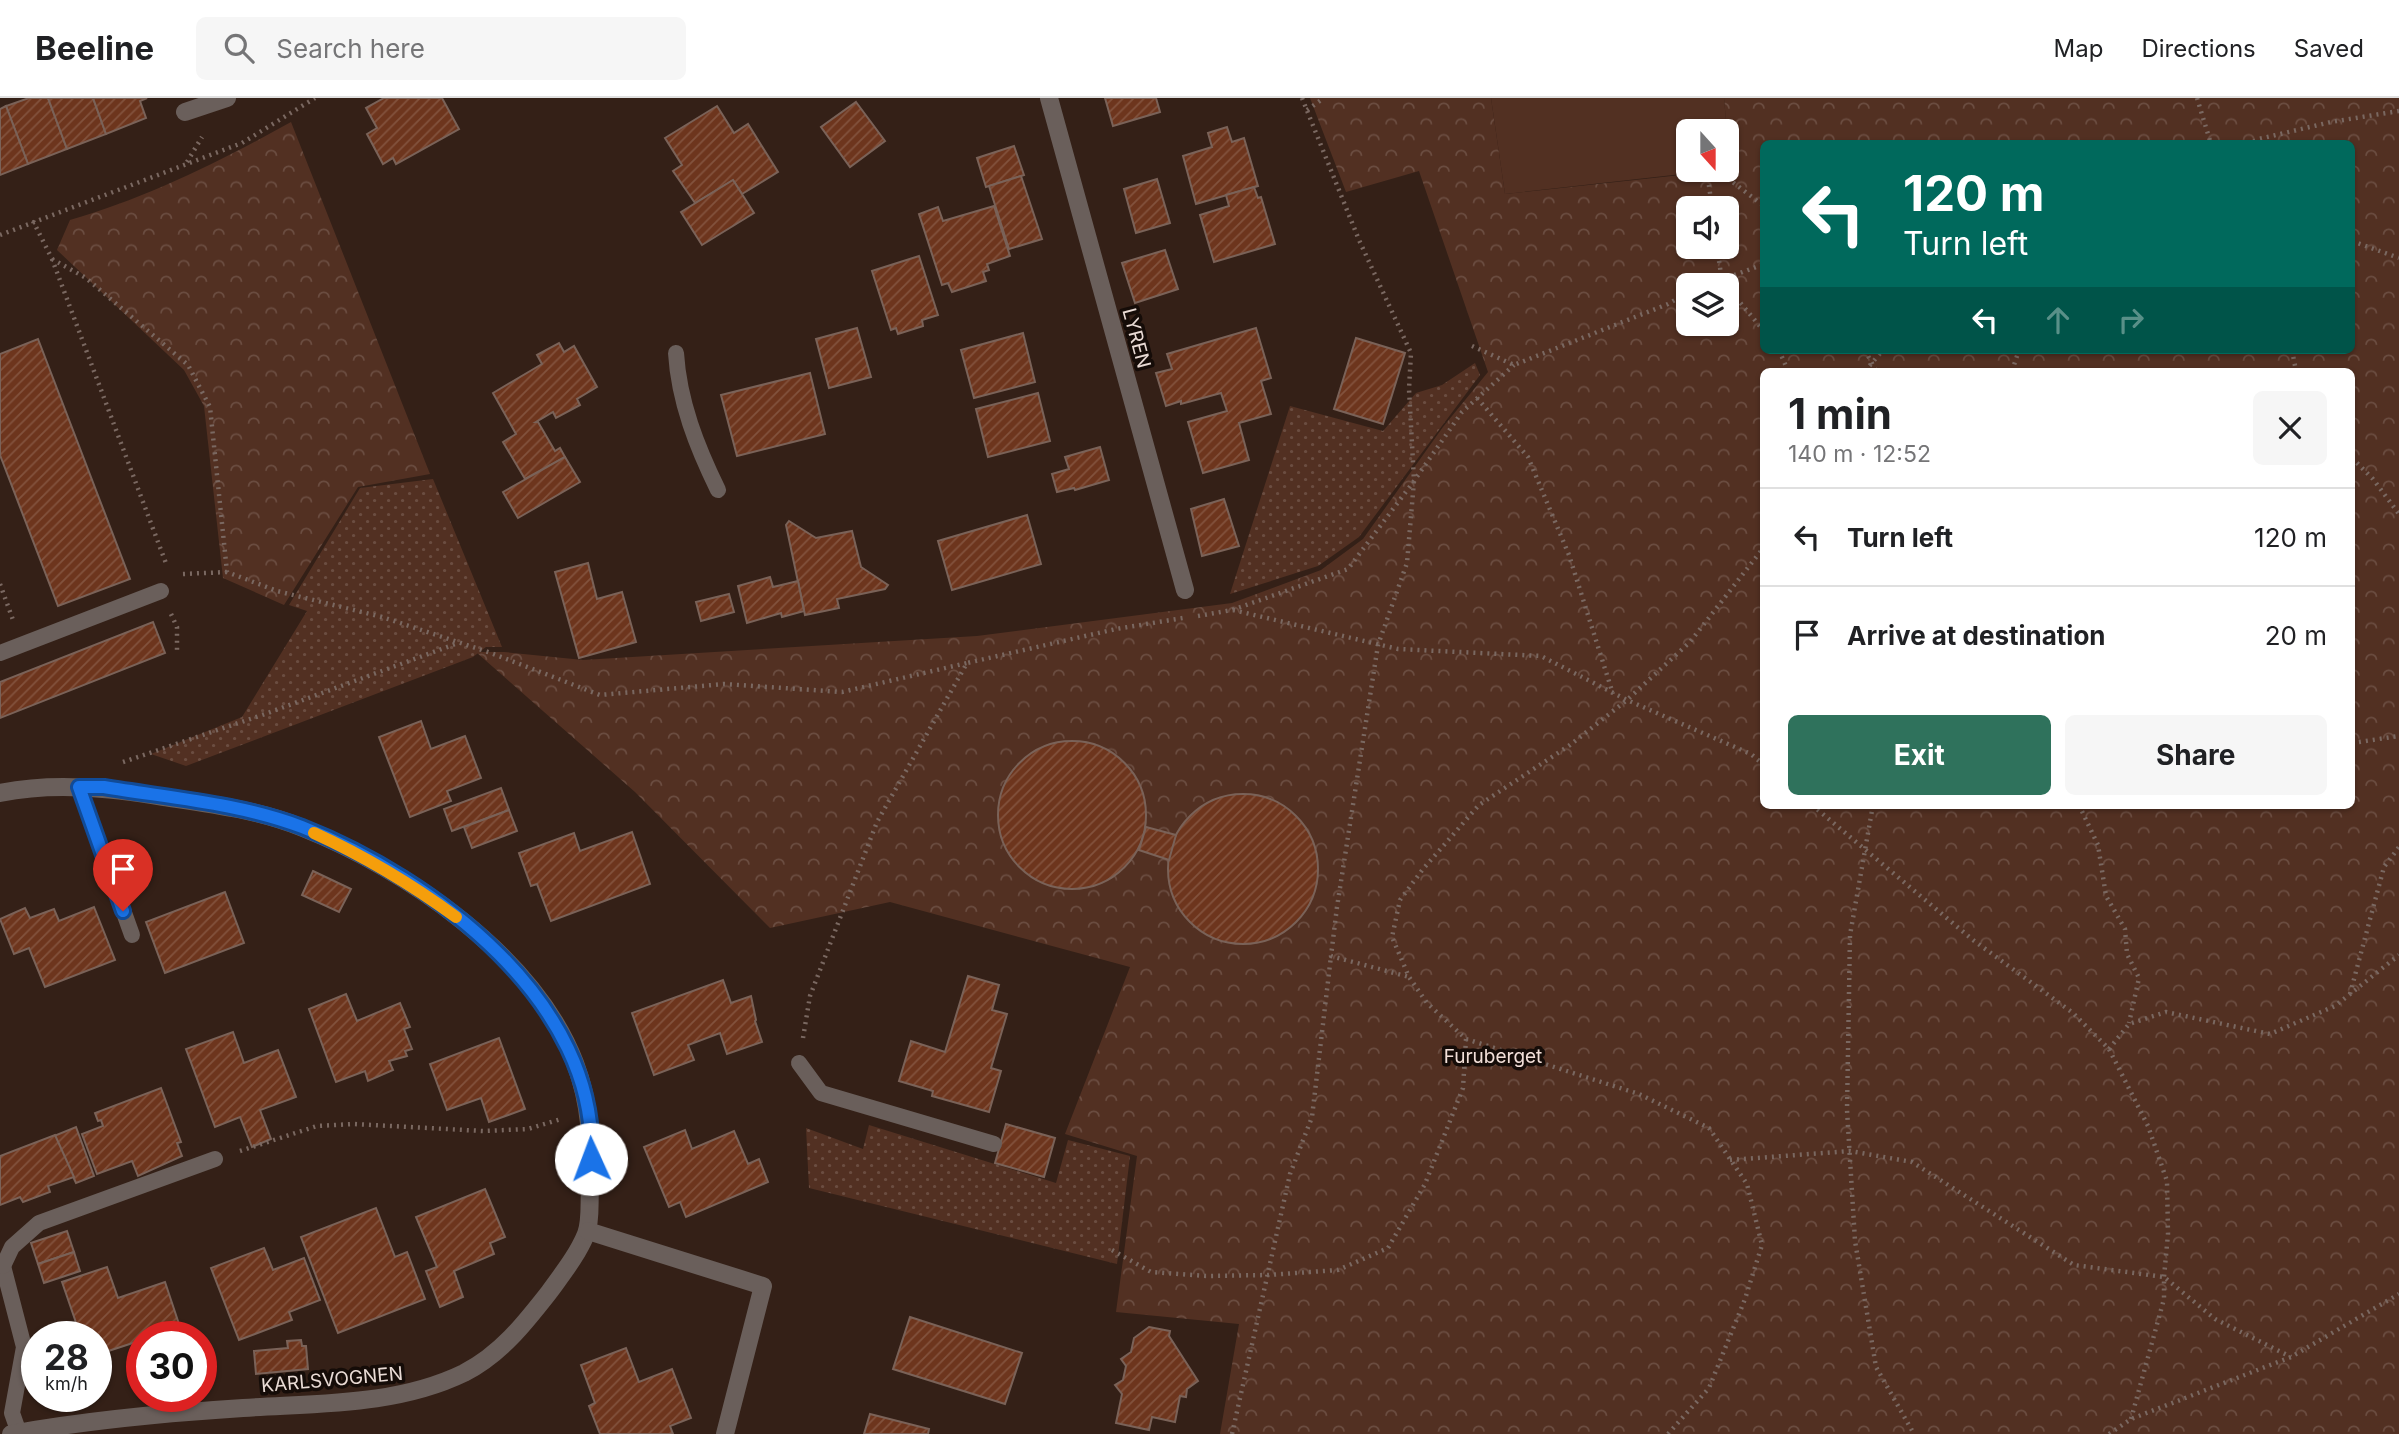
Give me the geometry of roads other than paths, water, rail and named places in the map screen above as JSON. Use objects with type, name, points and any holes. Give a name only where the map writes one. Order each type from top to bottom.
[{"type":"street","points":[[184,112],[227,98]]},
{"type":"street","name":"LYREN","points":[[1049,98],[1185,590]]},
{"type":"street","name":"KARLSVOGNEN","points":[[0,793],[29,787],[104,787],[257,813],[301,827],[377,864],[418,889],[461,921],[520,976],[539,1000],[575,1063],[589,1110],[592,1144],[588,1231],[565,1270],[518,1332],[492,1355],[467,1371],[411,1393],[357,1400],[123,1418],[15,1433]]},
{"type":"street","points":[[588,1231],[763,1286],[725,1434]]},
{"type":"lane","points":[[676,353],[677,377],[687,416],[701,456],[718,490]]},
{"type":"lane","points":[[0,653],[161,591]]},
{"type":"lane","points":[[79,787],[132,935]]},
{"type":"lane","points":[[799,1063],[821,1093],[994,1144]]},
{"type":"lane","points":[[15,1433],[12,1413],[24,1347],[2,1265],[12,1247],[38,1223],[215,1159]]},
{"type":"park label","name":"Furuberget","points":[[1493,1056]]}]
